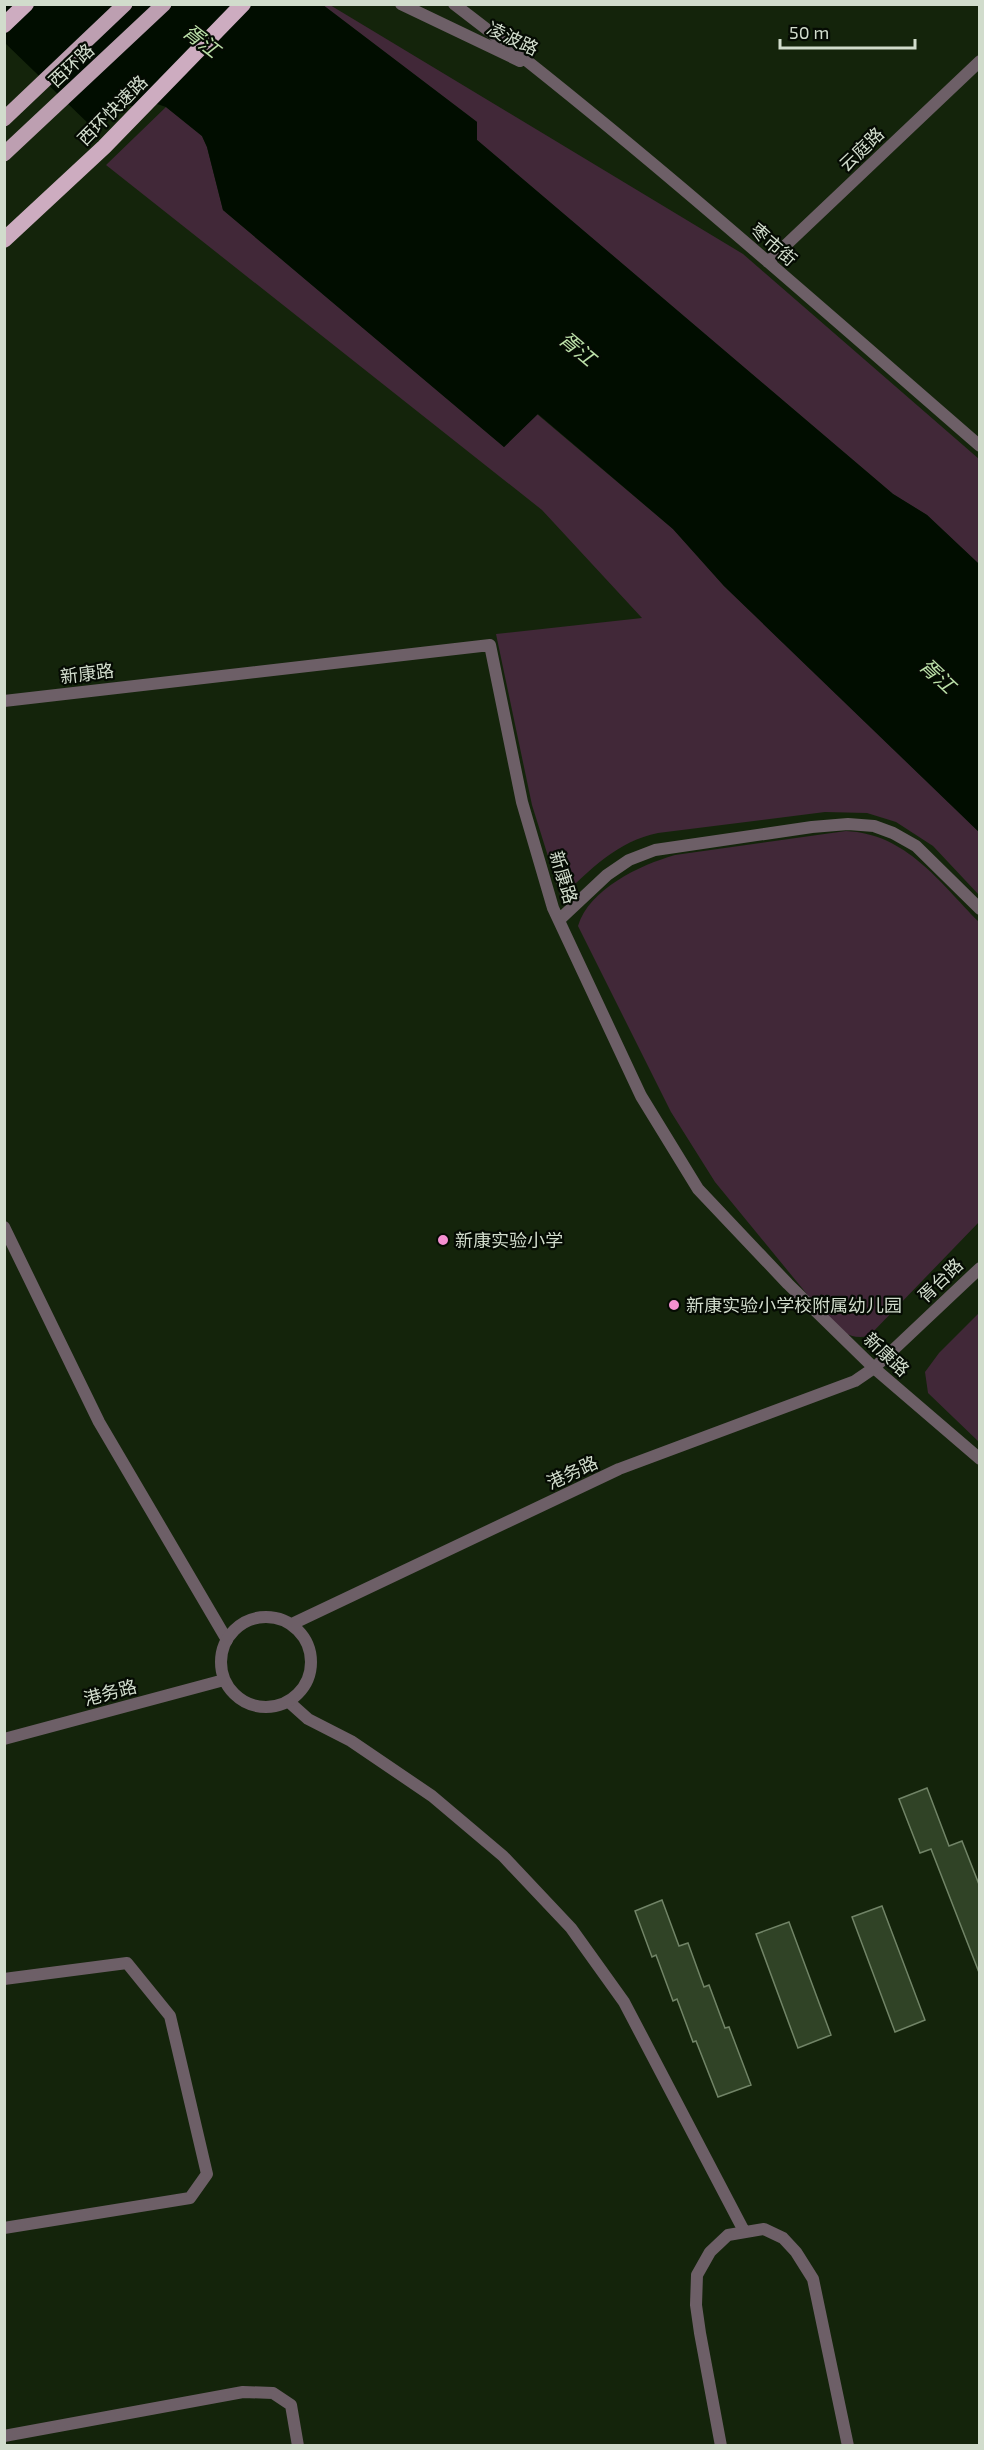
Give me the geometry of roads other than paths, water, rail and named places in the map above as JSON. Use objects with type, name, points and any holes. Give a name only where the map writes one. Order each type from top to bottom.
[{"type":"highway","points":[[4,25],[26,4]]},
{"type":"highway","name":"西环快速路","points":[[4,240],[104,147],[243,4]]},
{"type":"main road","name":"西环路","points":[[4,119],[125,4]]},
{"type":"main road","name":"西环路","points":[[6,152],[164,4]]},
{"type":"street","name":"凌波路","points":[[401,4],[542,72]]},
{"type":"street","name":"凌波路","points":[[454,4],[542,72]]},
{"type":"street","name":"云庭路","points":[[768,262],[980,61]]},
{"type":"street","name":"枣市街","points":[[542,72],[768,262],[980,446]]},
{"type":"street","name":"新康路","points":[[4,701],[490,645],[522,802],[559,920],[641,1096],[698,1189],[788,1284],[874,1368],[980,1459]]},
{"type":"street","points":[[559,920],[607,875],[629,860],[655,850],[800,828],[848,824],[874,826],[894,833],[916,846],[980,909]]},
{"type":"street","points":[[4,1227],[99,1422],[227,1640]]},
{"type":"street","name":"胥台路","points":[[874,1368],[980,1268]]},
{"type":"street","name":"港务路","points":[[292,1624],[619,1469],[855,1381],[874,1368]]},
{"type":"street","points":[[271,1617],[292,1624],[303,1635],[310,1648],[312,1664],[309,1679],[301,1692],[289,1702],[267,1707],[245,1702],[232,1693],[224,1680],[221,1666],[222,1653],[227,1640],[236,1628],[249,1620],[271,1617]]},
{"type":"street","name":"港务路","points":[[4,1739],[224,1680]]},
{"type":"street","points":[[289,1702],[308,1719],[351,1741],[432,1797],[503,1856],[571,1928],[624,2002],[744,2231]]},
{"type":"street","points":[[4,1978],[127,1963],[170,2016],[207,2174],[190,2198],[4,2228]]},
{"type":"street","points":[[721,2445],[696,2305],[697,2275],[710,2252],[728,2235],[764,2229],[783,2238],[796,2252],[813,2279],[848,2445]]},
{"type":"street","points":[[4,2436],[243,2392],[273,2393],[291,2405],[298,2445]]},
{"type":"water","name":"胥江","points":[[4,5],[323,5],[477,122],[477,140],[893,494],[927,515],[979,564],[979,832],[724,586],[673,529],[538,414],[504,447],[223,210],[207,147],[202,136],[166,107],[157,104],[129,106],[113,111],[92,127],[5,43]]},
{"type":"place","name":"新康实验小学","points":[[443,1240]]},
{"type":"place","name":"新康实验小学校附属幼儿园","points":[[674,1305]]}]
